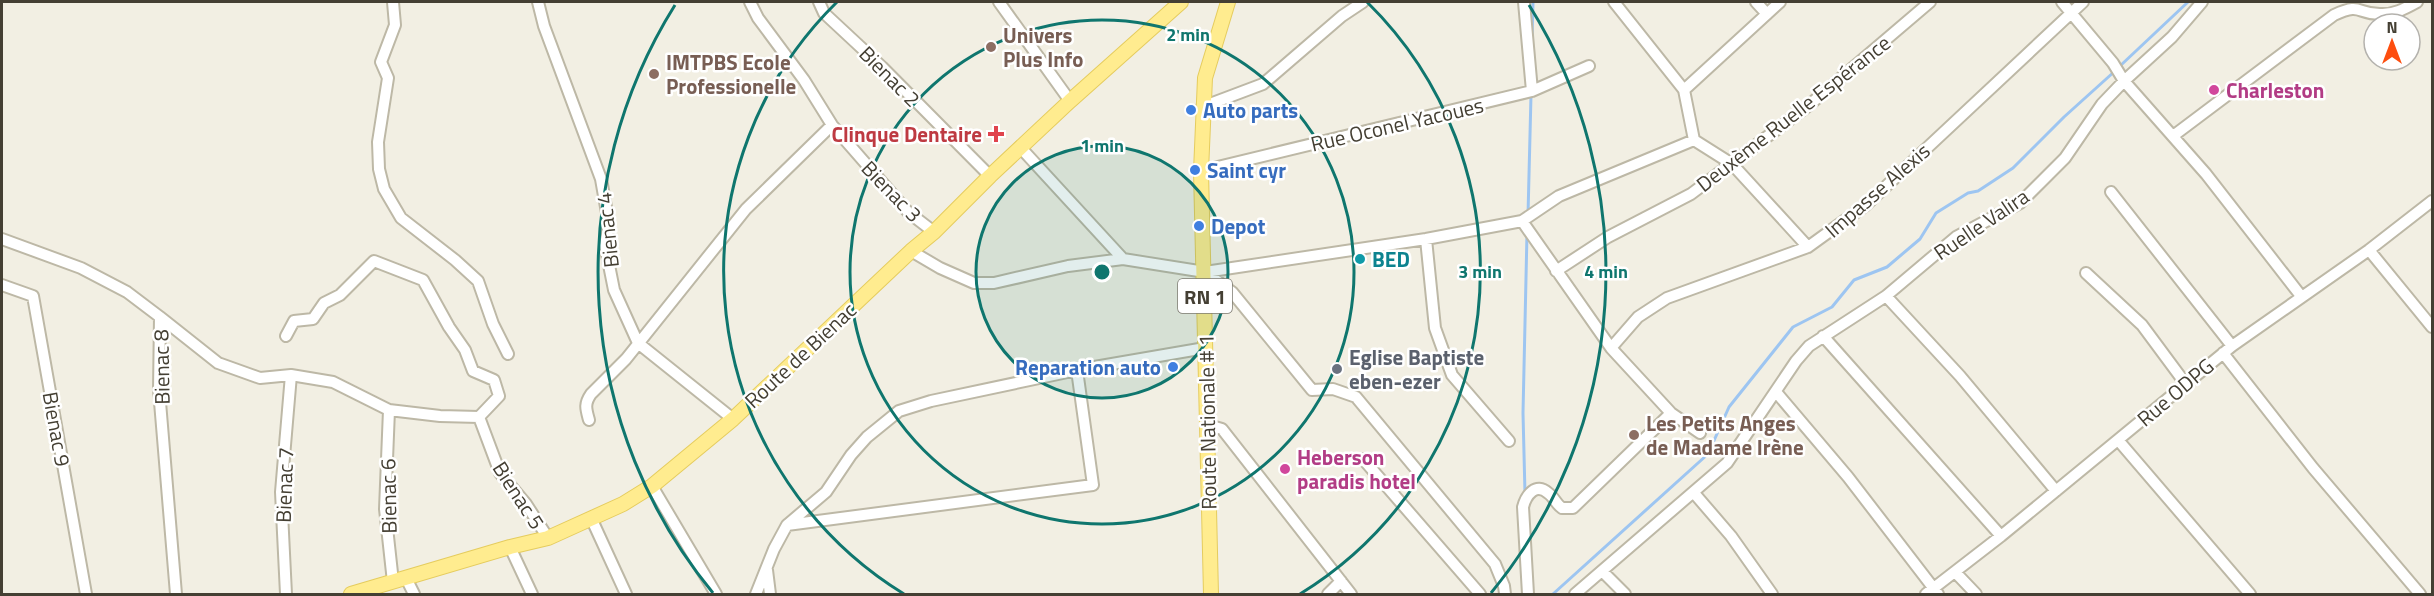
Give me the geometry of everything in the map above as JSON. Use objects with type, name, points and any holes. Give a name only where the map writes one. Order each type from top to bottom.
[{"type":"main road","name":"Route de Bienac","points":[[351,594],[548,538],[592,520],[652,486],[733,419],[911,250],[934,232],[1020,147],[1181,2]]},
{"type":"main road","name":"Route Nationale # 1","points":[[1211,594],[1201,171],[1202,108],[1206,78],[1227,2]]},
{"type":"street","points":[[393,2],[395,25],[381,62],[388,78],[378,142],[384,189],[401,218],[478,281],[493,324],[508,354]]},
{"type":"street","name":"Bienac 4","points":[[538,2],[544,26],[601,179],[609,224],[605,245],[614,290],[638,343],[733,419]]},
{"type":"street","name":"Bienac 3","points":[[750,2],[758,18],[804,80],[832,125],[908,212],[934,232]]},
{"type":"street","name":"Bienac 2","points":[[819,2],[824,13],[882,67],[990,176]]},
{"type":"street","points":[[999,2],[1070,101]]},
{"type":"street","points":[[1202,108],[1263,84],[1342,16],[1363,2]]},
{"type":"street","points":[[1524,2],[1532,92]]},
{"type":"street","points":[[1614,2],[1683,90],[1694,140],[1732,164],[1808,247]]},
{"type":"street","points":[[1756,2],[1767,14]]},
{"type":"street","points":[[1683,90],[1780,2]]},
{"type":"street","name":"Deuxème Ruelle Espérance","points":[[1556,271],[1608,237],[1691,194],[1808,106],[1930,2]]},
{"type":"street","points":[[2062,2],[2301,296]]},
{"type":"street","name":"Impasse Alexis","points":[[1611,348],[1638,317],[1667,298],[1808,247],[1866,205],[2083,2]]},
{"type":"street","name":"Ruelle Valira","points":[[1575,594],[1727,462],[1803,354],[1823,336],[1886,296],[1956,237],[2002,215],[2020,203],[2065,158],[2102,104],[2172,37],[2202,2]]},
{"type":"street","points":[[2173,136],[2334,15],[2355,8],[2375,14],[2390,13],[2417,2]]},
{"type":"street","name":"Rue Oconel Yacoues","points":[[1201,171],[1532,92],[1589,66]]},
{"type":"street","points":[[589,420],[585,408],[586,401],[638,343],[747,209],[832,125]]},
{"type":"street","points":[[911,250],[940,268],[974,283],[994,283],[1087,263],[1123,259],[1205,272],[1426,239],[1522,221],[1559,196],[1694,140]]},
{"type":"street","points":[[1020,147],[1123,259]]},
{"type":"street","points":[[2111,192],[2313,468],[2420,594]]},
{"type":"street","name":"Rue ODPG","points":[[1933,592],[2227,349],[2369,250],[2433,201]]},
{"type":"street","points":[[1522,221],[1611,348],[1671,413],[1700,433]]},
{"type":"street","name":"Bienac 8","points":[[2,239],[81,268],[127,292],[160,316],[159,390],[176,594]]},
{"type":"street","points":[[1426,239],[1435,328],[1452,375],[1509,441]]},
{"type":"street","points":[[2369,250],[2433,327]]},
{"type":"street","points":[[160,316],[218,363],[260,378],[291,375],[333,382],[389,410],[440,416],[479,417],[499,396],[494,380],[473,371],[465,350],[449,327],[423,280],[374,261],[340,296],[324,303],[313,319],[294,321],[286,336]]},
{"type":"street","points":[[1205,272],[1232,292],[1312,390],[1333,389],[1356,397],[1495,564],[1505,594]]},
{"type":"street","points":[[2086,273],[2142,325],[2185,383]]},
{"type":"street","name":"Bienac 9","points":[[2,285],[33,296],[86,594]]},
{"type":"street","points":[[1886,296],[1960,376],[2056,491]]},
{"type":"street","points":[[1823,336],[2001,536]]},
{"type":"street","points":[[756,594],[766,566],[787,525],[826,492],[851,455],[867,437],[899,411],[931,401],[1077,370],[1205,348]]},
{"type":"street","points":[[787,525],[1093,485],[1077,370]]},
{"type":"street","name":"Bienac 7","points":[[286,594],[281,492],[291,375]]},
{"type":"street","points":[[1776,392],[1848,477],[1933,592]]},
{"type":"street","name":"Bienac 6","points":[[389,410],[385,509],[400,580]]},
{"type":"street","points":[[1528,594],[1523,507],[1527,495],[1535,489],[1542,489],[1562,508],[1573,508],[1671,413]]},
{"type":"street","name":"Bienac 5","points":[[479,417],[500,474],[526,504],[548,538]]},
{"type":"street","points":[[1208,425],[1222,429],[1352,594]]},
{"type":"street","points":[[2118,440],[2250,594]]},
{"type":"street","points":[[1363,459],[1480,594]]},
{"type":"street","points":[[652,486],[716,594]]},
{"type":"street","points":[[1694,493],[1731,536],[1772,594]]},
{"type":"street","points":[[592,520],[626,594]]},
{"type":"street","points":[[510,547],[532,594]]},
{"type":"street","points":[[766,566],[770,594]]},
{"type":"street","points":[[1602,571],[1625,594]]},
{"type":"street","points":[[1955,572],[1976,594]]},
{"type":"street","points":[[400,580],[414,594]]},
{"type":"street","points":[[1328,594],[1341,581]]},
{"type":"waterway","points":[[1532,38],[1533,2]]},
{"type":"waterway","points":[[2120,66],[2188,2]]},
{"type":"waterway","points":[[1553,594],[1708,454],[1729,407],[1793,327],[1832,307],[1854,280],[1887,267],[1920,239],[1936,213],[1968,193],[1978,191],[2013,168],[2064,117],[2115,71]]},
{"type":"waterway","points":[[1528,215],[1531,95]]},
{"type":"waterway","points":[[1525,494],[1523,413],[1527,233]]},
{"type":"place","name":"Univers Plus Info","points":[[991,47]]},
{"type":"place","name":"IMTPBS Ecole Professionelle","points":[[654,74]]},
{"type":"place","name":"Charleston","points":[[2214,90]]},
{"type":"place","name":"Auto parts","points":[[1191,110]]},
{"type":"place","name":"Clinque Dentaire","points":[[996,134]]},
{"type":"place","name":"Saint cyr","points":[[1195,170]]},
{"type":"place","name":"Depot","points":[[1199,226]]},
{"type":"place","name":"BED","points":[[1360,259]]},
{"type":"place","name":"Reparation auto","points":[[1173,367]]},
{"type":"place","name":"Eglise Baptiste eben-ezer","points":[[1337,369]]},
{"type":"place","name":"Les Petits Anges de Madame Irène","points":[[1634,435]]},
{"type":"place","name":"Heberson paradis hotel","points":[[1285,469]]}]
